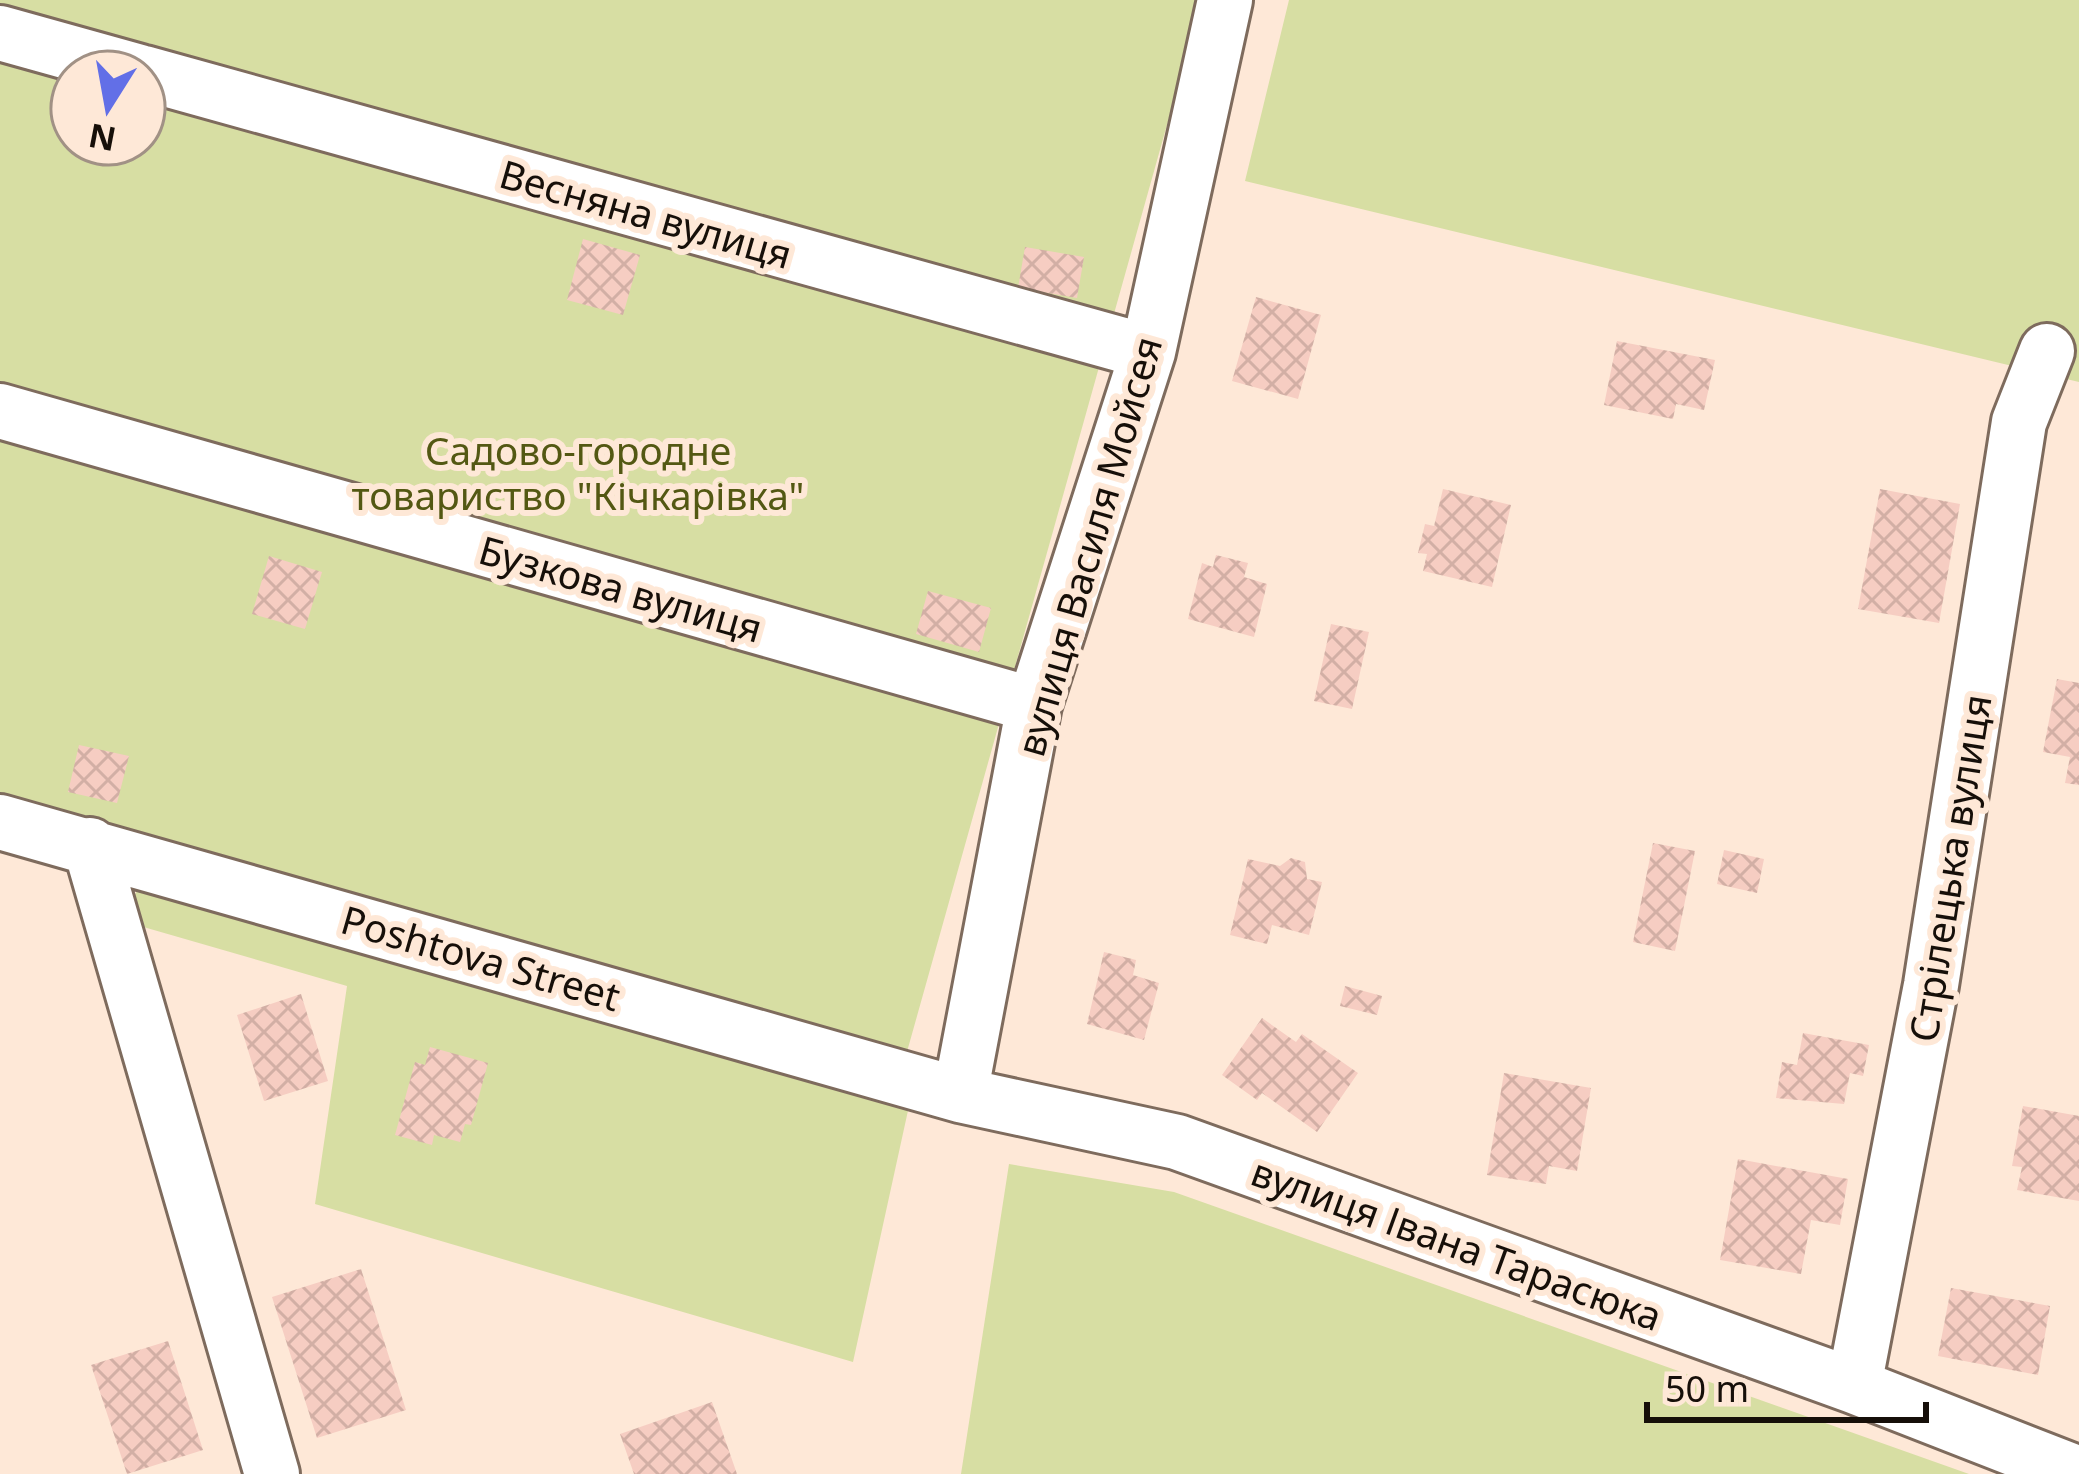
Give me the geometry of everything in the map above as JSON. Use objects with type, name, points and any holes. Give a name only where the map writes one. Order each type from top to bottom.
[{"type":"street","name":"вулиця Василя Мойсея","points":[[960,1095],[1034,705],[1148,352],[1226,0]]},
{"type":"street","name":"Весняна вулиця","points":[[0,33],[53,48]]},
{"type":"street","name":"Весняна вулиця","points":[[168,80],[1148,352]]},
{"type":"street","name":"Стрілецька вулиця","points":[[1854,1386],[1931,985],[2019,422],[2047,351]]},
{"type":"street","name":"Бузкова вулиця","points":[[0,411],[1034,705]]},
{"type":"street","name":"Poshtova Street","points":[[0,822],[960,1095]]},
{"type":"street","points":[[90,845],[272,1474]]},
{"type":"street","name":"вулиця Івана Тарасюка","points":[[960,1095],[1177,1142],[1854,1386],[2079,1474]]},
{"type":"green space","name":"Садово-городне товариство \"Кічкарівка\"","points":[[0,0],[1202,0],[903,1066],[98,821],[0,798]]},
{"type":"green space","points":[[1289,0],[2079,0],[2079,382],[1245,181]]},
{"type":"green space","points":[[143,881],[712,1039],[851,1094],[909,1106],[853,1362],[315,1204],[347,986],[140,926],[134,896]]},
{"type":"green space","points":[[1009,1164],[1174,1192],[1969,1474],[961,1474]]},
{"type":"building","points":[[583,239],[640,255],[623,315],[567,300]]},
{"type":"building","points":[[1025,247],[1084,257],[1077,298],[1018,288]]},
{"type":"building","points":[[1256,297],[1321,315],[1298,399],[1232,381]]},
{"type":"building","points":[[1617,341],[1715,360],[1704,410],[1676,404],[1673,419],[1604,405]]},
{"type":"building","points":[[1443,489],[1511,505],[1492,587],[1423,571],[1427,554],[1418,553],[1425,524],[1434,526]]},
{"type":"building","points":[[1880,489],[1960,504],[1939,623],[1858,609]]},
{"type":"building","points":[[1216,555],[1248,563],[1244,577],[1267,584],[1254,637],[1188,619],[1202,563],[1213,567]]},
{"type":"building","points":[[269,556],[322,572],[305,629],[252,614]]},
{"type":"building","points":[[928,591],[991,608],[979,652],[916,634]]},
{"type":"building","points":[[1331,624],[1369,632],[1352,709],[1314,701]]},
{"type":"building","points":[[2057,679],[2079,683],[2079,785],[2065,783],[2070,757],[2043,752]]},
{"type":"building","points":[[79,745],[129,756],[117,803],[68,792]]},
{"type":"building","points":[[1653,843],[1695,851],[1675,951],[1633,942]]},
{"type":"building","points":[[1724,850],[1764,859],[1757,893],[1717,884]]},
{"type":"building","points":[[1291,858],[1305,862],[1307,879],[1322,882],[1309,935],[1272,925],[1267,944],[1230,935],[1248,859],[1280,866]]},
{"type":"building","points":[[1104,952],[1136,960],[1133,975],[1159,983],[1144,1040],[1087,1024]]},
{"type":"building","points":[[1345,986],[1382,996],[1377,1015],[1340,1006]]},
{"type":"building","points":[[301,994],[328,1081],[264,1101],[237,1015]]},
{"type":"building","points":[[1262,1018],[1296,1042],[1302,1034],[1358,1073],[1317,1132],[1262,1093],[1257,1100],[1222,1075]]},
{"type":"building","points":[[1803,1033],[1869,1045],[1863,1076],[1850,1073],[1844,1104],[1776,1098],[1782,1062],[1797,1065]]},
{"type":"building","points":[[430,1047],[488,1063],[471,1125],[465,1124],[460,1142],[434,1135],[432,1145],[395,1135],[415,1062],[425,1065]]},
{"type":"building","points":[[1504,1073],[1591,1088],[1577,1171],[1549,1166],[1546,1184],[1487,1175]]},
{"type":"building","points":[[2023,1106],[2079,1116],[2079,1201],[2017,1190],[2022,1167],[2012,1166]]},
{"type":"building","points":[[1738,1159],[1848,1179],[1840,1225],[1811,1220],[1801,1274],[1720,1260]]},
{"type":"building","points":[[361,1269],[406,1410],[317,1438],[272,1297]]},
{"type":"building","points":[[1951,1288],[2050,1306],[2038,1375],[1938,1356]]},
{"type":"building","points":[[168,1341],[203,1450],[127,1474],[91,1365]]},
{"type":"building","points":[[712,1402],[737,1474],[634,1474],[620,1434]]}]
